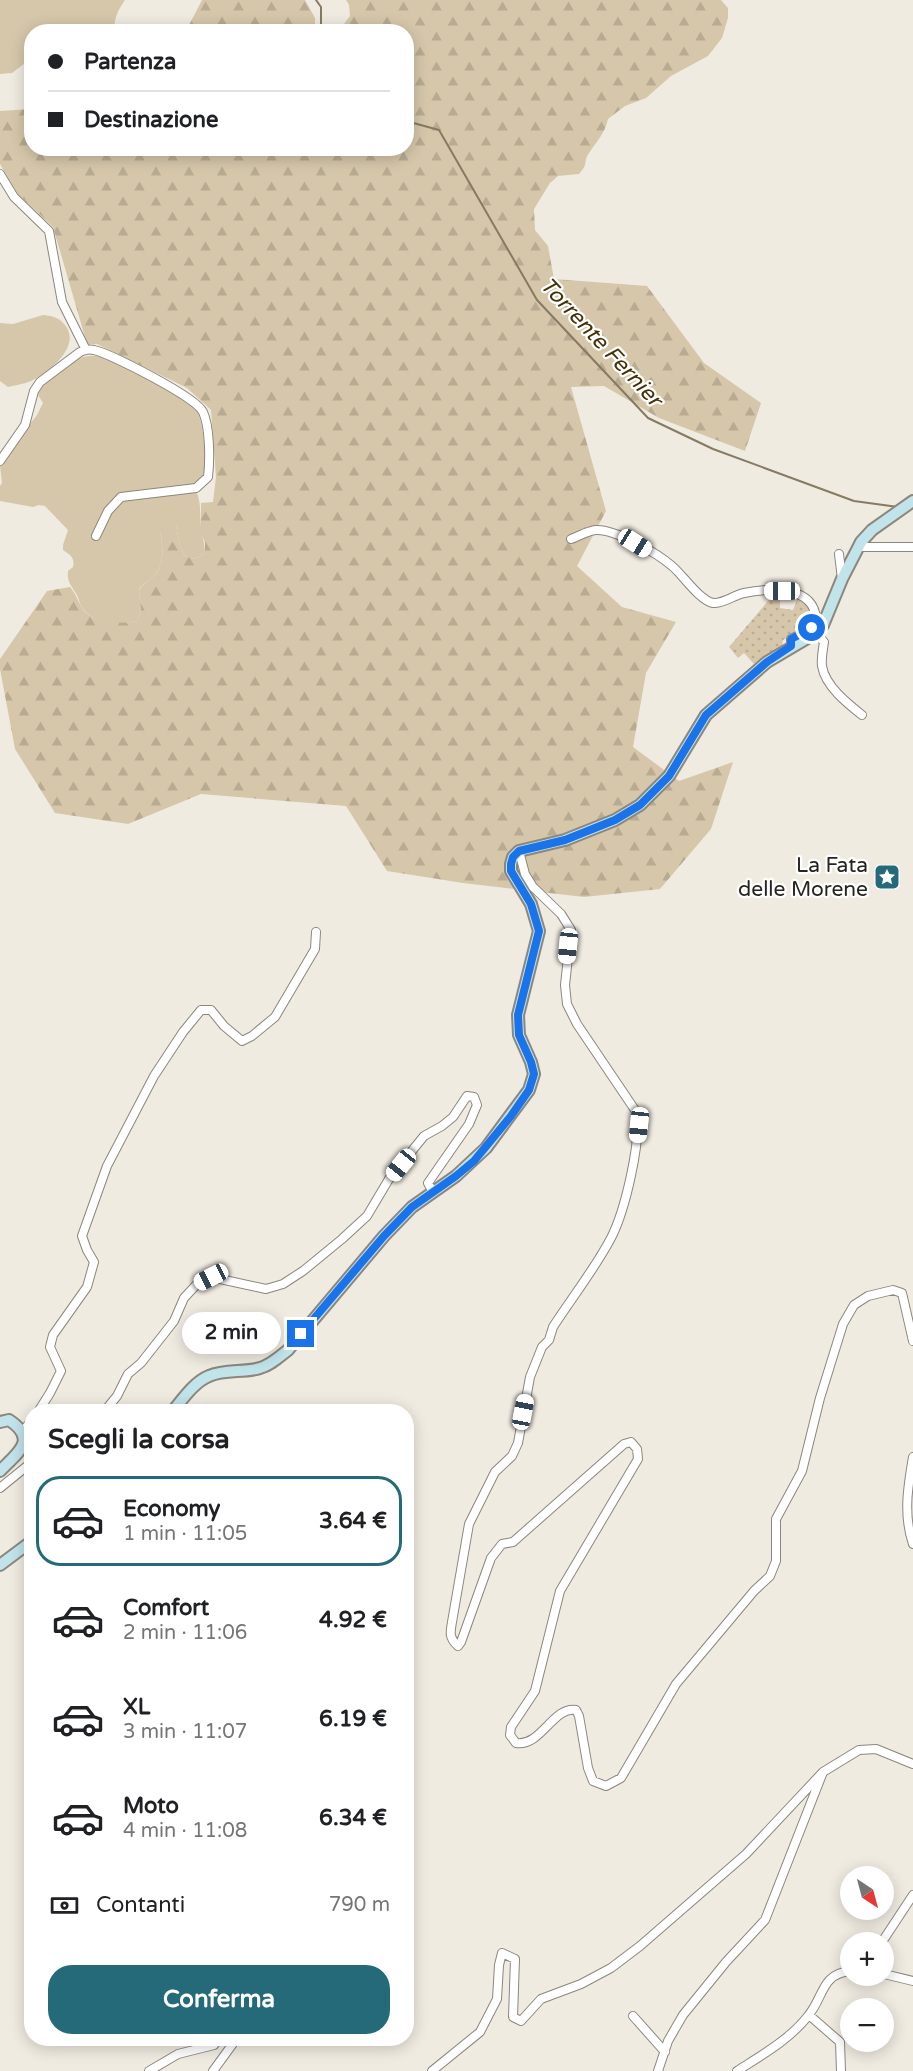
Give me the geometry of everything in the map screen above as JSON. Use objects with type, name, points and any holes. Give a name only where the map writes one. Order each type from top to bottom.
[{"type":"street","points":[[0,174],[14,197],[49,231],[62,302],[86,350]]},
{"type":"street","points":[[0,461],[25,425],[33,391],[40,382],[86,350],[92,349],[113,357],[156,379],[201,409],[210,459],[208,477],[202,485],[196,488],[131,495],[116,501],[108,511],[96,536]]},
{"type":"street","points":[[179,1404],[207,1376],[220,1372],[258,1369],[268,1365],[288,1350],[384,1236],[412,1207],[456,1176],[486,1148],[529,1090],[534,1074],[519,1035],[518,1015],[539,931],[531,904],[511,871],[513,857],[519,851],[565,840],[615,820],[640,805],[669,776],[706,715],[767,662],[816,633],[826,619],[858,547],[872,530],[913,501]]},
{"type":"street","points":[[571,539],[598,530],[623,537],[671,565],[710,602],[715,603],[751,592],[791,591],[800,594],[810,603],[816,619],[807,631],[791,639],[791,646]]},
{"type":"street","points":[[858,547],[913,547]]},
{"type":"street","points":[[838,554],[842,579]]},
{"type":"street","points":[[816,633],[824,642],[822,667],[825,674],[836,692],[862,715]]},
{"type":"street","points":[[519,851],[525,874],[532,887],[561,914],[571,930],[565,985],[567,1004],[577,1024],[637,1113],[639,1125],[636,1152],[618,1222],[611,1239],[553,1327],[549,1340],[542,1347],[530,1377],[518,1443],[512,1456],[495,1472],[469,1524],[450,1634],[458,1646],[491,1558],[502,1544],[513,1542],[624,1444],[631,1442],[637,1449],[638,1459],[560,1591],[535,1691],[511,1727],[510,1735],[516,1743],[523,1744],[534,1738],[562,1713],[571,1709],[576,1710],[588,1768],[593,1781],[606,1786],[621,1778],[676,1684],[754,1591],[770,1576],[776,1561],[776,1519],[802,1471],[820,1398],[843,1324],[854,1305],[868,1296],[893,1290],[902,1293],[913,1341]]},
{"type":"street","points":[[43,1404],[61,1371],[50,1347],[52,1335],[87,1287],[94,1263],[82,1236],[93,1201],[107,1166],[154,1076],[183,1032],[201,1010],[211,1010],[224,1026],[242,1041],[252,1036],[275,1017],[315,949],[316,932]]},
{"type":"street","points":[[110,1404],[128,1374],[141,1363],[174,1321],[184,1298],[197,1284],[211,1277],[266,1289],[284,1284],[303,1271],[367,1216],[389,1179],[424,1136],[453,1117],[467,1096],[474,1097],[477,1105],[469,1124],[428,1183],[433,1192]]},
{"type":"street","points":[[0,1422],[9,1420],[22,1431],[24,1438]]},
{"type":"street","points":[[0,1471],[24,1444]]},
{"type":"street","points":[[913,1457],[907,1497],[909,1533],[913,1544]]},
{"type":"street","points":[[0,1488],[24,1468]]},
{"type":"street","points":[[0,1565],[24,1547]]},
{"type":"street","points":[[432,2071],[480,2032],[496,1999],[502,1953],[515,1959],[513,2018],[521,2021],[541,1999],[581,1984],[611,1968],[640,1946],[746,1854],[823,1772],[859,1750],[876,1749],[913,1764]]},
{"type":"street","points":[[658,2071],[668,2041],[683,2015],[726,1962],[765,1920],[823,1772]]},
{"type":"street","points":[[889,1932],[913,1895]]},
{"type":"street","points":[[737,2071],[789,2037],[809,2015],[831,1976],[840,1972]]},
{"type":"street","points":[[894,1976],[913,1981]]},
{"type":"street","points":[[809,2015],[840,2042],[841,2071]]},
{"type":"street","points":[[633,2016],[665,2052]]},
{"type":"street","points":[[149,2071],[178,2054],[210,2046]]},
{"type":"street","points":[[213,2071],[231,2046]]},
{"type":"green space","points":[[0,0],[125,0],[115,24],[24,24],[24,64],[12,73],[0,74]]},
{"type":"green space","points":[[202,0],[305,0],[315,18],[315,24],[190,24]]},
{"type":"green space","points":[[346,0],[721,0],[728,8],[728,18],[722,38],[708,56],[671,76],[646,98],[625,106],[608,119],[603,133],[587,156],[585,165],[579,174],[558,176],[550,183],[534,209],[535,230],[548,246],[554,279],[647,286],[704,363],[761,403],[745,451],[659,418],[604,386],[571,387],[606,511],[577,566],[622,607],[676,622],[646,673],[633,747],[679,781],[733,762],[711,829],[660,889],[584,897],[463,883],[387,871],[346,806],[201,794],[128,824],[55,813],[15,749],[0,659],[47,591],[70,587],[85,612],[90,615],[110,622],[137,621],[141,611],[139,590],[158,572],[162,561],[160,532],[165,523],[176,525],[180,546],[185,556],[195,559],[205,553],[205,543],[201,532],[201,503],[213,502],[216,477],[211,410],[187,388],[97,344],[87,344],[53,227],[18,194],[0,164],[0,111],[24,109],[24,156],[414,156],[414,24],[344,24],[350,16]]},
{"type":"green space","points":[[43,315],[57,318],[62,322],[70,336],[69,344],[60,359],[38,377],[8,387],[0,381],[0,323],[13,324]]},
{"type":"green space","points":[[99,355],[147,377],[191,403],[198,411],[207,461],[205,474],[197,493],[205,553],[195,559],[185,556],[180,546],[176,525],[160,533],[162,561],[158,572],[139,589],[141,611],[137,621],[131,622],[108,622],[88,614],[83,609],[68,577],[73,561],[63,550],[63,545],[68,530],[45,506],[33,507],[0,501],[2,483],[0,466],[7,453],[37,415],[43,403],[38,395],[44,384],[76,359]]},
{"type":"green space","points":[[773,595],[780,596],[780,608],[793,610],[798,597],[812,611],[813,617],[810,623],[783,640],[782,646],[754,664],[744,653],[738,658],[729,647]]},
{"type":"waterway","name":"Torrente Fernier","points":[[316,0],[321,7],[321,24]]},
{"type":"waterway","name":"Torrente Fernier","points":[[414,123],[439,130],[537,300],[648,418],[713,449],[854,501],[898,507]]},
{"type":"place","name":"La Fata delle Morene","points":[[887,877]]},
{"type":"route","points":[[301,1334],[384,1236],[412,1207],[474,1161],[529,1090],[534,1074],[519,1035],[518,1015],[539,931],[531,904],[511,871],[513,857],[519,851],[565,840],[615,820],[640,805],[669,776],[706,715],[767,662],[791,646],[791,639],[812,628]]}]
